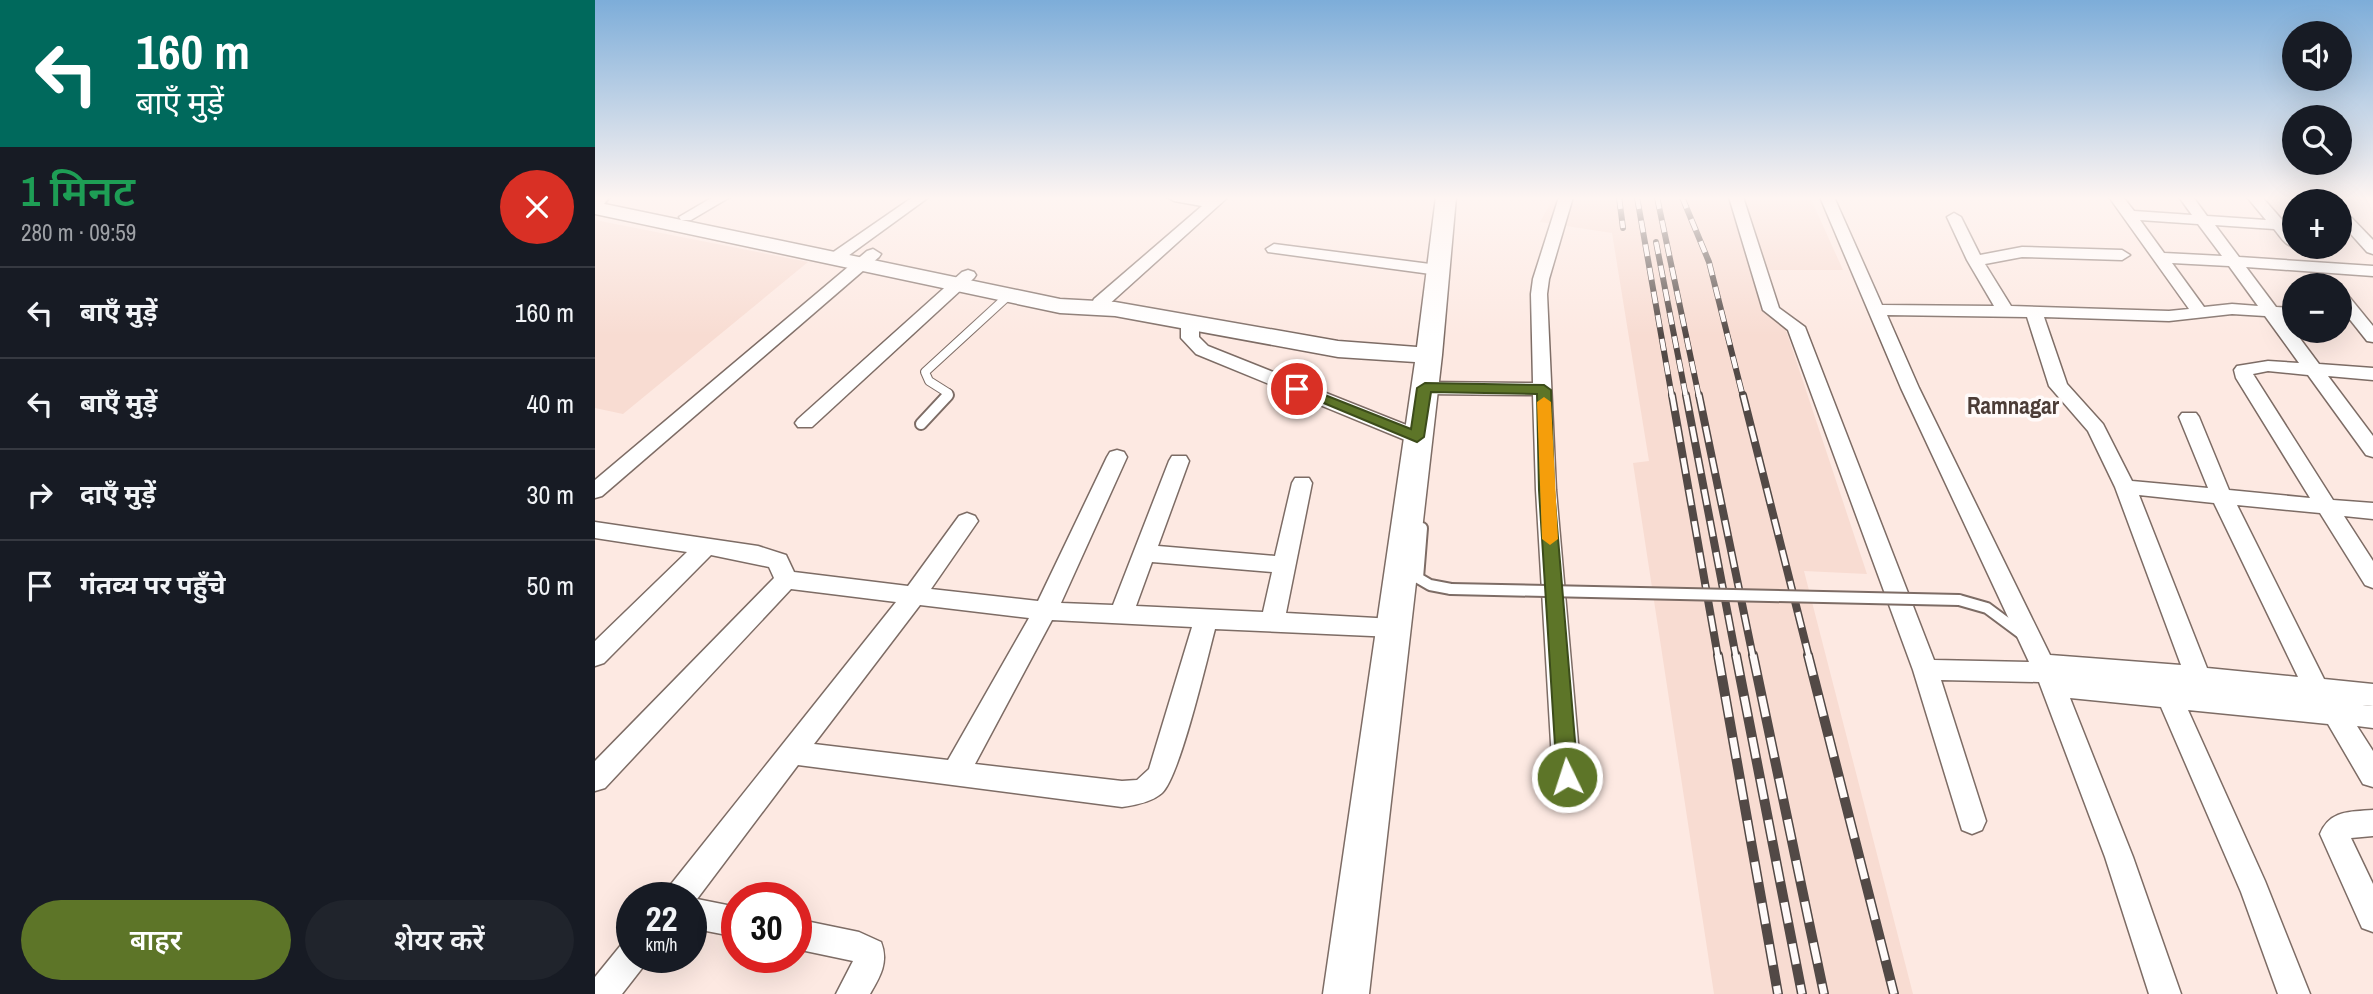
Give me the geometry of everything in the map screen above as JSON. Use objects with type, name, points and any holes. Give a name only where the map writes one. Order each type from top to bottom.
[{"type":"street","points":[[786,243],[854,256]]},
{"type":"street","points":[[798,243],[964,280],[1069,294],[1108,306],[1190,324],[1328,348],[1429,355]]},
{"type":"street","points":[[595,491],[869,243]]},
{"type":"street","points":[[964,280],[1009,295],[1074,308],[1108,306],[1172,243]]},
{"type":"street","points":[[1346,994],[1429,355],[1441,243]]},
{"type":"street","points":[[1552,243],[1540,286],[1546,490],[1567,777]]},
{"type":"street","points":[[1750,243],[1771,310],[1796,327],[1925,670],[1972,821]]},
{"type":"street","points":[[1848,243],[1910,388],[2043,666],[2119,856],[2165,994]]},
{"type":"street","points":[[1967,243],[2007,313]]},
{"type":"street","points":[[2149,243],[2201,314]]},
{"type":"street","points":[[2222,243],[2311,369],[2369,439]]},
{"type":"street","points":[[1274,248],[1438,270]]},
{"type":"street","points":[[1975,260],[1996,259],[2022,252],[2122,255]]},
{"type":"street","points":[[2159,257],[2373,271]]},
{"type":"street","points":[[2307,259],[2319,273]]},
{"type":"street","points":[[806,423],[964,280]]},
{"type":"street","points":[[1878,310],[2159,316],[2232,309],[2282,312]]},
{"type":"street","points":[[2034,312],[2059,386],[2096,428],[2125,486],[2198,677]]},
{"type":"street","points":[[2357,317],[2373,337]]},
{"type":"street","points":[[1190,324],[1190,338],[1202,350],[1417,437]]},
{"type":"street","points":[[2373,374],[2268,366],[2243,370],[2245,378],[2373,579]]},
{"type":"street","points":[[1424,393],[1544,390]]},
{"type":"street","points":[[2189,417],[2223,497],[2318,690]]},
{"type":"street","points":[[955,774],[1045,611],[1117,457]]},
{"type":"street","points":[[1121,615],[1179,461]]},
{"type":"street","points":[[1272,623],[1302,483]]},
{"type":"street","points":[[2125,486],[2373,511]]},
{"type":"street","points":[[692,882],[913,597],[967,521]]},
{"type":"street","points":[[595,530],[771,558],[778,561],[786,580]]},
{"type":"street","points":[[595,656],[705,548]]},
{"type":"street","points":[[1144,553],[1283,565]]},
{"type":"street","points":[[786,580],[1045,611],[1394,628]]},
{"type":"street","points":[[595,779],[786,580]]},
{"type":"street","points":[[793,753],[1122,794],[1142,792],[1154,785],[1161,774],[1206,619]]},
{"type":"street","points":[[1925,670],[2043,666],[2198,677],[2373,695]]},
{"type":"street","points":[[2043,666],[2169,696],[2373,718]]},
{"type":"street","points":[[2169,696],[2255,891],[2294,994]]},
{"type":"street","points":[[2335,713],[2373,775]]},
{"type":"street","points":[[2373,823],[2340,826],[2334,834],[2373,917]]},
{"type":"street","points":[[812,937],[859,947],[870,953],[868,967],[852,994]]},
{"type":"street","points":[[602,994],[619,973]]},
{"type":"lane","points":[[921,424],[947,398],[948,393],[929,382],[925,372],[1009,295]]},
{"type":"lane","points":[[1424,393],[1431,402],[1426,474]]},
{"type":"lane","points":[[1423,514],[1418,578],[1430,586],[1451,589],[1959,600],[1975,603],[1993,612],[2043,666]]},
{"type":"shaded area","points":[[595,243],[714,243],[808,262],[623,414],[595,408]]},
{"type":"shaded area","points":[[1614,243],[1831,243],[1843,270],[1752,270],[1763,311],[1785,327],[1867,574],[1804,571],[1913,994],[1714,994],[1633,463],[1649,461]]},
{"type":"railway","points":[[1645,243],[1672,397]]},
{"type":"railway","points":[[1656,243],[1686,397]]},
{"type":"railway","points":[[1667,243],[1699,397]]},
{"type":"railway","points":[[1701,243],[1709,262],[1743,397]]},
{"type":"railway","points":[[1672,395],[1718,657]]},
{"type":"railway","points":[[1686,395],[1736,657]]},
{"type":"railway","points":[[1699,395],[1753,657]]},
{"type":"railway","points":[[1743,395],[1809,657]]},
{"type":"railway","points":[[1718,655],[1778,994]]},
{"type":"railway","points":[[1736,655],[1802,994]]},
{"type":"railway","points":[[1753,655],[1824,994]]},
{"type":"railway","points":[[1808,655],[1894,994]]},
{"type":"slow traffic","points":[[1544,402],[1550,539]]},
{"type":"district","name":"Ramnagar","points":[[2013,405]]},
{"type":"route","points":[[1297,389],[1417,437],[1425,388],[1544,390],[1546,490],[1567,777]]}]
